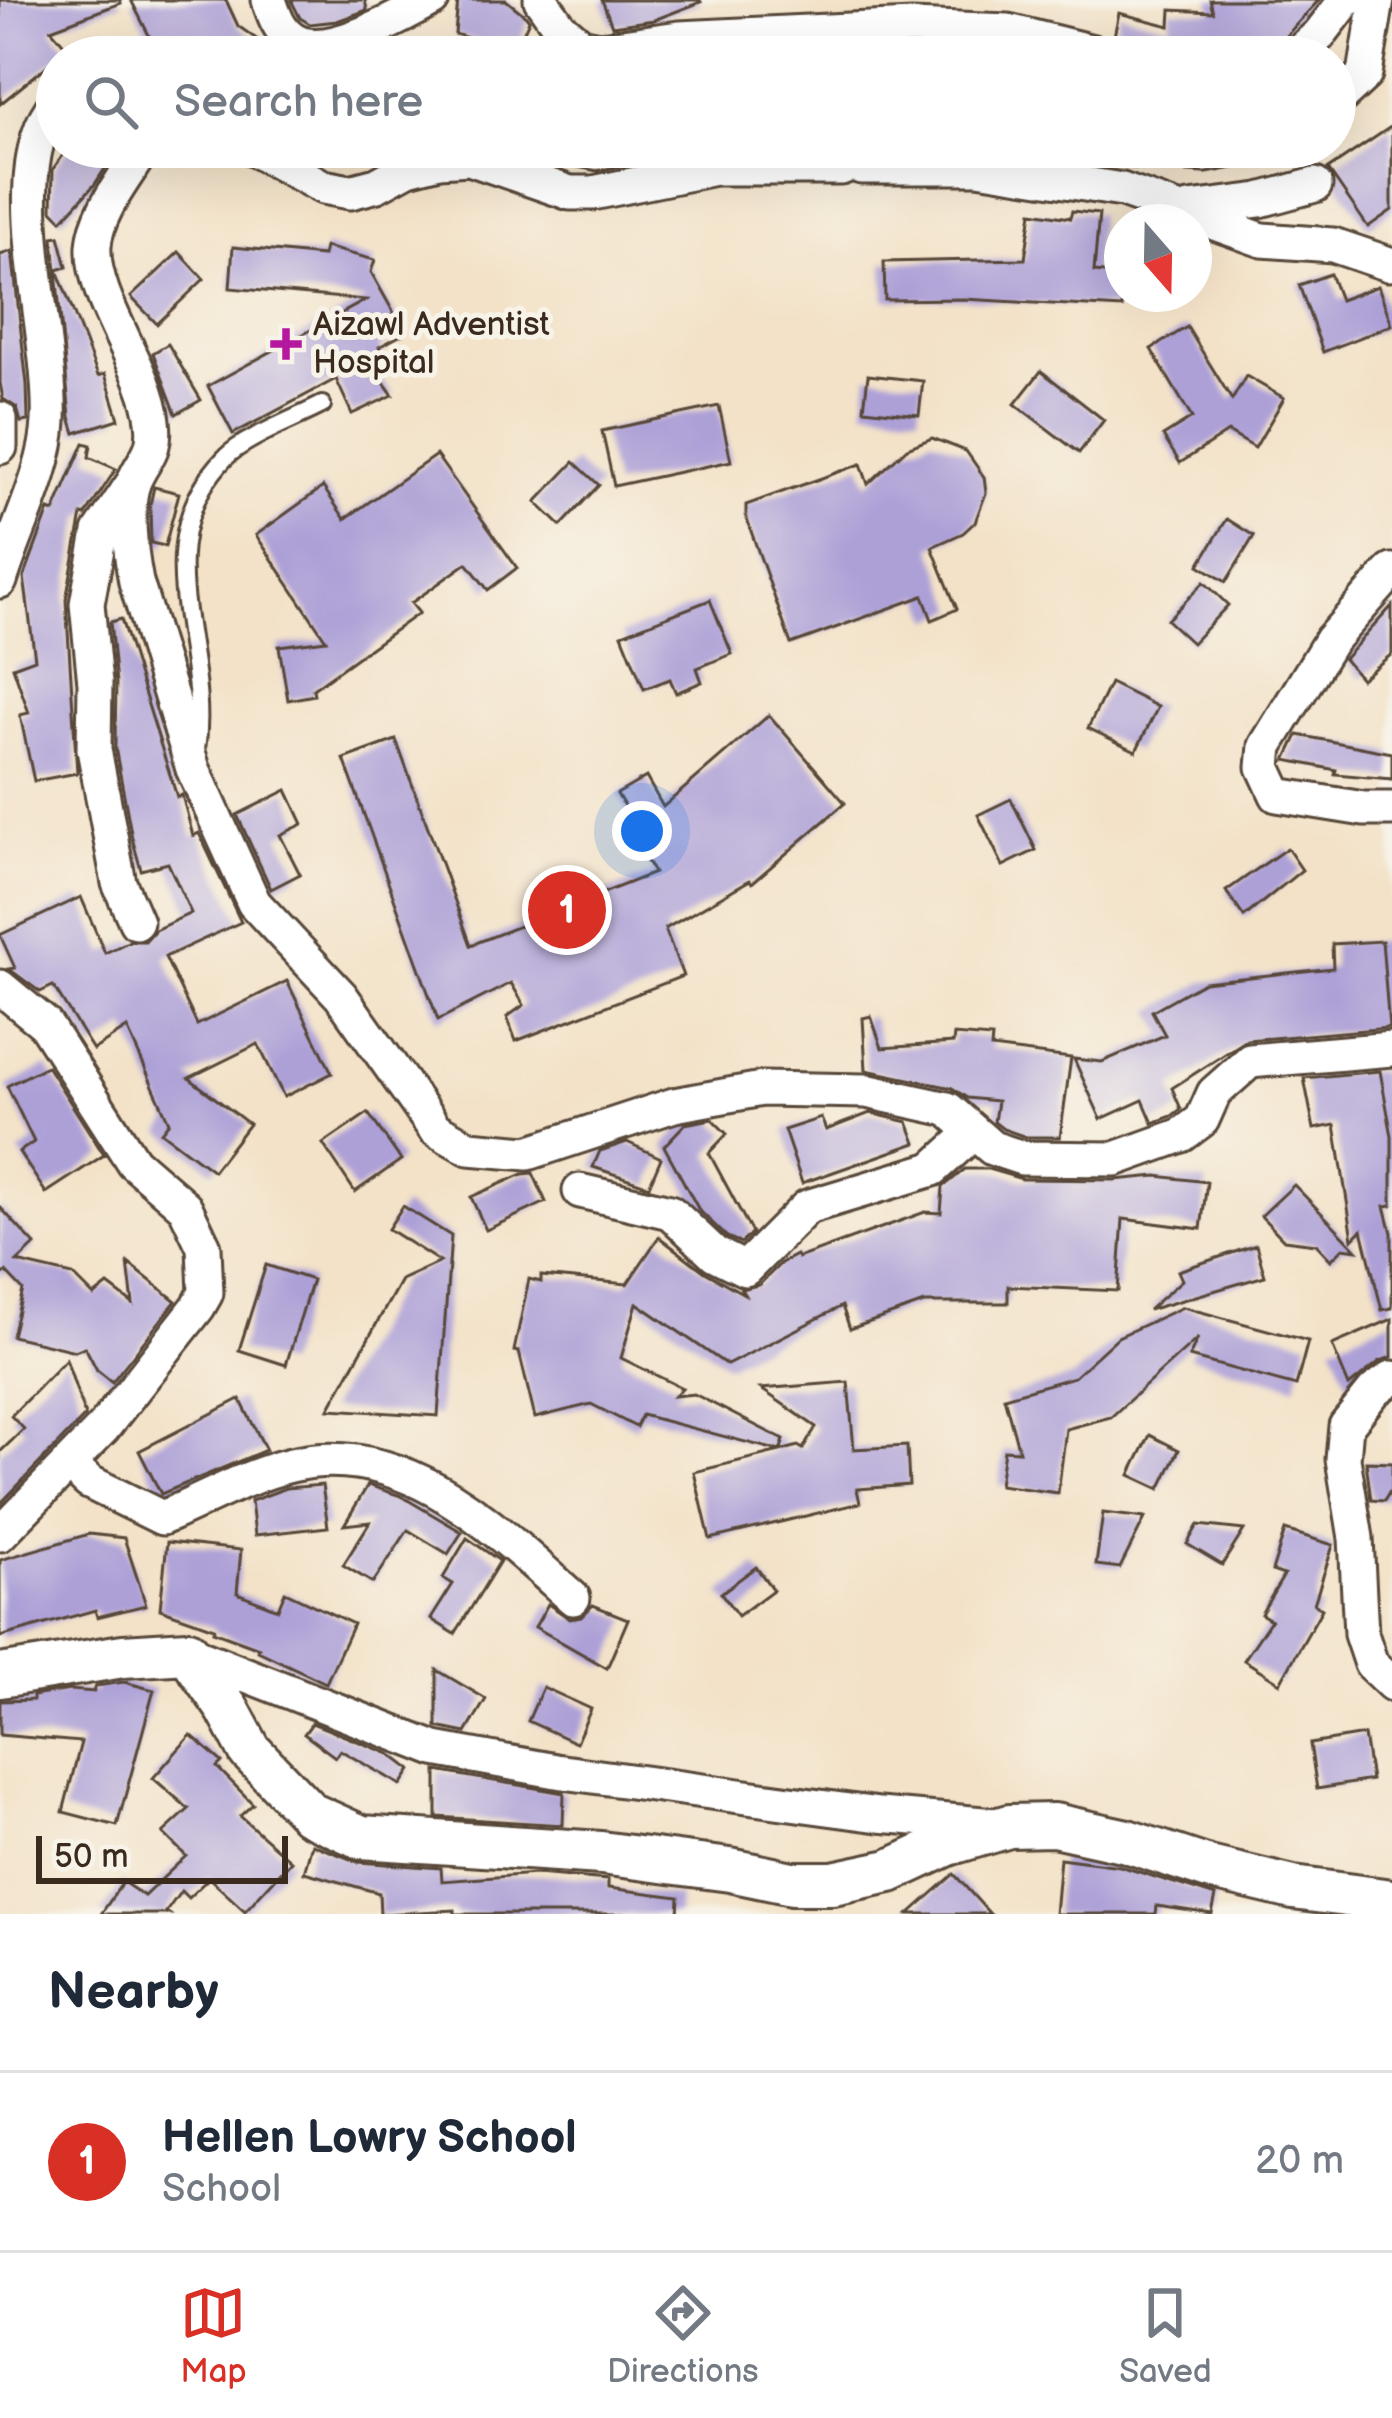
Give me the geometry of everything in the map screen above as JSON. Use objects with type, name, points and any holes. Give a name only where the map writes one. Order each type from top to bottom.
[{"type":"street","points":[[269,0],[277,23],[289,36]]},
{"type":"street","points":[[349,36],[395,20],[432,0]]},
{"type":"street","points":[[541,0],[570,36]]},
{"type":"street","points":[[1318,36],[1346,0]]},
{"type":"street","points":[[1377,0],[1378,69]]},
{"type":"street","points":[[718,36],[912,26],[1028,36]]},
{"type":"street","points":[[0,581],[44,457],[50,422],[46,371],[16,206],[17,176],[36,121]]},
{"type":"street","points":[[132,168],[100,221],[94,248],[100,280],[153,422],[151,456],[100,532],[87,604],[95,682],[94,749],[118,884],[136,922]]},
{"type":"street","points":[[287,168],[323,188],[350,192],[411,168]]},
{"type":"street","points":[[498,168],[570,193],[593,193],[715,168],[841,168]]},
{"type":"street","points":[[990,168],[1122,190],[1163,204]]},
{"type":"street","points":[[1212,206],[1260,200],[1315,185]]},
{"type":"street","points":[[1212,221],[1262,240],[1333,245],[1389,264]]},
{"type":"street","points":[[0,418],[0,447]]},
{"type":"street","points":[[133,483],[131,553],[136,582],[193,769],[254,903],[341,996],[417,1108],[450,1140],[489,1152],[529,1153],[674,1105],[762,1089],[866,1091],[948,1109],[992,1148],[1022,1158],[1114,1159],[1192,1128],[1202,1120],[1214,1093],[1250,1061],[1392,1049]]},
{"type":"street","points":[[1392,571],[1331,640],[1266,746],[1264,767],[1277,795],[1392,809]]},
{"type":"street","points":[[0,986],[45,1024],[133,1162],[185,1207],[204,1247],[206,1293],[70,1466],[0,1534]]},
{"type":"street","points":[[580,1191],[670,1212],[715,1254],[746,1269],[807,1207],[933,1169],[974,1133]]},
{"type":"street","points":[[1392,1378],[1374,1390],[1346,1426],[1343,1459],[1356,1538],[1360,1634],[1371,1664],[1392,1684]]},
{"type":"street","points":[[70,1466],[89,1482],[162,1518],[287,1465],[351,1458],[384,1466],[420,1481],[493,1528],[573,1598]]},
{"type":"street","points":[[188,1652],[250,1751],[310,1814],[361,1837],[602,1853],[792,1883],[833,1883],[890,1871],[948,1844],[1009,1826]]},
{"type":"street","points":[[0,1676],[188,1652],[435,1749],[556,1771],[856,1812],[1009,1826],[1054,1825],[1126,1840],[1209,1868],[1293,1888],[1392,1901]]},
{"type":"lane","points":[[193,769],[201,719],[183,607],[184,552],[193,502],[227,455],[322,405]]},
{"type":"building","points":[[0,0],[120,0],[51,29],[57,36],[36,36],[36,75],[0,104]]},
{"type":"building","points":[[131,0],[226,0],[238,26],[252,36],[149,36]]},
{"type":"building","points":[[291,0],[365,0],[367,10],[310,24],[300,18]]},
{"type":"building","points":[[458,0],[506,0],[529,20],[522,36],[455,34]]},
{"type":"building","points":[[602,0],[701,2],[654,20],[612,26]]},
{"type":"building","points":[[1210,0],[1319,0],[1286,36],[1114,36],[1119,13],[1170,26],[1171,10],[1213,12]]},
{"type":"building","points":[[1392,126],[1392,210],[1368,227],[1328,169],[1356,168],[1356,150]]},
{"type":"building","points":[[105,168],[62,220],[52,210],[53,169]]},
{"type":"building","points":[[1072,211],[1099,214],[1094,272],[1104,273],[1104,307],[885,300],[884,262],[1025,259],[1032,212],[1070,218]]},
{"type":"building","points":[[59,236],[67,267],[57,270],[98,376],[105,374],[119,419],[75,433],[54,250],[53,237]]},
{"type":"building","points":[[233,247],[323,256],[325,247],[375,260],[371,272],[405,333],[379,347],[389,370],[380,377],[393,395],[352,414],[336,379],[233,434],[208,386],[366,300],[230,288]]},
{"type":"building","points":[[12,251],[27,385],[28,421],[21,422],[17,408],[3,399],[0,383],[0,255]]},
{"type":"building","points":[[179,252],[204,279],[157,324],[131,297]]},
{"type":"building","points":[[1330,274],[1340,300],[1378,286],[1392,325],[1323,352],[1299,285]]},
{"type":"building","points":[[1187,327],[1232,400],[1246,376],[1284,398],[1255,448],[1228,432],[1180,463],[1163,436],[1192,418],[1151,349]]},
{"type":"building","points":[[168,344],[201,400],[176,414],[153,353]]},
{"type":"building","points":[[1041,371],[1104,420],[1079,453],[1015,404]]},
{"type":"building","points":[[868,375],[923,381],[919,415],[864,409]]},
{"type":"building","points":[[719,406],[731,461],[614,486],[602,431]]},
{"type":"building","points":[[932,438],[966,451],[984,477],[986,493],[975,522],[932,547],[957,609],[932,620],[923,596],[791,644],[746,517],[746,505],[861,464],[868,484],[907,448]]},
{"type":"building","points":[[84,443],[91,445],[89,457],[116,469],[82,515],[66,600],[77,773],[34,781],[20,715],[29,713],[13,667],[35,659],[24,577],[49,510],[54,512]]},
{"type":"building","points":[[436,455],[517,568],[488,590],[467,563],[411,603],[419,613],[313,689],[314,695],[288,700],[279,646],[326,640],[256,535],[323,487],[345,519]]},
{"type":"building","points":[[574,462],[599,485],[561,526],[536,502]]},
{"type":"building","points":[[154,487],[179,493],[165,546],[151,543]]},
{"type":"building","points":[[1227,519],[1254,536],[1226,582],[1199,565]]},
{"type":"building","points":[[1204,582],[1228,605],[1192,643],[1167,620]]},
{"type":"building","points":[[710,600],[732,654],[697,668],[702,682],[676,693],[670,679],[644,689],[622,634]]},
{"type":"building","points":[[1392,606],[1392,654],[1361,679],[1344,659]]},
{"type":"building","points":[[121,619],[177,797],[182,795],[193,836],[199,833],[241,922],[165,957],[197,1025],[287,981],[332,1073],[284,1097],[258,1044],[189,1078],[249,1124],[213,1171],[161,1132],[169,1122],[127,1028],[93,1050],[53,986],[40,992],[9,969],[15,968],[0,935],[81,897],[105,953],[130,941],[145,941],[155,930],[191,913],[168,863],[141,870],[132,838],[115,747],[110,622]]},
{"type":"building","points":[[1110,683],[1158,707],[1136,751],[1088,728]]},
{"type":"building","points":[[769,715],[845,803],[752,883],[665,929],[683,976],[516,1041],[507,1017],[524,1005],[511,983],[438,1020],[344,759],[396,740],[471,945],[654,873],[645,858],[652,853],[617,794],[646,777],[663,807]]},
{"type":"building","points":[[1298,735],[1392,753],[1392,779],[1335,774],[1336,770],[1286,760]]},
{"type":"building","points":[[287,790],[303,824],[280,835],[300,874],[271,889],[237,815]]},
{"type":"building","points":[[1011,799],[1036,850],[1003,866],[978,815]]},
{"type":"building","points":[[1287,848],[1302,870],[1244,917],[1226,891]]},
{"type":"building","points":[[1382,941],[1389,1028],[1247,1040],[1172,1088],[1181,1109],[1172,1116],[1153,1123],[1143,1100],[1101,1119],[1074,1059],[1102,1062],[1165,1035],[1152,1011],[1204,982],[1333,968],[1332,944]]},
{"type":"building","points":[[871,1016],[882,1048],[953,1043],[954,1035],[992,1038],[991,1048],[1071,1058],[1060,1137],[1026,1137],[1003,1129],[994,1122],[997,1101],[967,1098],[952,1088],[866,1070],[863,1018]]},
{"type":"building","points":[[47,1066],[104,1155],[46,1193],[19,1152],[34,1142],[7,1086]]},
{"type":"building","points":[[1380,1071],[1392,1136],[1392,1205],[1385,1206],[1392,1233],[1392,1308],[1382,1310],[1362,1230],[1353,1239],[1335,1125],[1314,1129],[1304,1078]]},
{"type":"building","points":[[368,1113],[401,1160],[355,1192],[323,1144]]},
{"type":"building","points":[[870,1113],[908,1122],[916,1143],[802,1183],[784,1130],[821,1118],[826,1130]]},
{"type":"building","points":[[712,1119],[727,1134],[709,1153],[752,1233],[741,1243],[727,1237],[699,1210],[664,1146],[685,1124]]},
{"type":"building","points":[[627,1142],[661,1158],[649,1186],[593,1167],[600,1151]]},
{"type":"building","points":[[965,1169],[988,1169],[1022,1179],[1157,1176],[1207,1182],[1201,1229],[1123,1219],[1118,1291],[1008,1286],[1008,1303],[924,1303],[850,1329],[842,1306],[727,1365],[637,1303],[621,1358],[682,1388],[674,1396],[694,1394],[784,1440],[780,1451],[642,1415],[636,1427],[591,1404],[535,1418],[519,1352],[514,1351],[529,1279],[541,1282],[541,1276],[627,1284],[659,1237],[744,1294],[741,1289],[759,1285],[796,1255],[925,1212],[941,1213],[943,1187]]},
{"type":"building","points":[[533,1173],[546,1202],[486,1230],[471,1197]]},
{"type":"building","points":[[1294,1185],[1357,1250],[1343,1248],[1331,1260],[1316,1244],[1284,1240],[1261,1216]]},
{"type":"building","points":[[403,1206],[451,1236],[438,1416],[329,1409],[401,1280],[440,1262],[388,1229]]},
{"type":"building","points":[[0,1207],[35,1245],[17,1262],[73,1275],[94,1296],[108,1285],[133,1304],[128,1263],[176,1301],[112,1382],[97,1370],[85,1347],[75,1351],[12,1336],[23,1290],[6,1272],[0,1277]]},
{"type":"building","points":[[1256,1245],[1265,1276],[1148,1310],[1182,1280],[1178,1271]]},
{"type":"building","points":[[266,1265],[312,1280],[286,1365],[239,1350]]},
{"type":"building","points":[[1183,1307],[1308,1341],[1296,1386],[1189,1357],[1198,1338],[1111,1417],[1066,1429],[1058,1493],[999,1485],[1004,1450],[1019,1451],[1004,1397],[1074,1377],[1118,1337]]},
{"type":"building","points":[[1392,1319],[1392,1357],[1349,1386],[1332,1345]]},
{"type":"building","points":[[66,1359],[85,1416],[0,1504],[0,1452],[24,1429],[11,1416]]},
{"type":"building","points":[[848,1382],[854,1449],[907,1446],[909,1485],[857,1489],[860,1503],[710,1539],[694,1472],[798,1446],[803,1449],[816,1427],[761,1389]]},
{"type":"building","points":[[240,1399],[266,1450],[161,1494],[139,1451]]},
{"type":"building","points":[[1150,1435],[1179,1450],[1160,1489],[1130,1475]]},
{"type":"building","points":[[1366,1462],[1392,1463],[1392,1488],[1384,1501],[1371,1500]]},
{"type":"building","points":[[322,1485],[328,1527],[255,1535],[251,1501],[286,1488]]},
{"type":"building","points":[[368,1485],[401,1496],[462,1532],[448,1554],[408,1530],[373,1583],[343,1565],[370,1522],[344,1525]]},
{"type":"building","points":[[1103,1513],[1145,1518],[1120,1568],[1096,1565]]},
{"type":"building","points":[[1198,1525],[1244,1530],[1222,1565],[1187,1544]]},
{"type":"building","points":[[1285,1530],[1333,1545],[1314,1604],[1322,1609],[1280,1683],[1244,1660],[1271,1620],[1261,1614],[1284,1575],[1272,1571]]},
{"type":"building","points":[[89,1534],[124,1538],[146,1605],[97,1617],[95,1610],[0,1637],[0,1560]]},
{"type":"building","points":[[467,1538],[500,1561],[455,1634],[431,1619],[453,1584],[443,1578]]},
{"type":"building","points":[[167,1542],[241,1550],[237,1593],[278,1609],[285,1592],[353,1624],[326,1683],[259,1648],[160,1609]]},
{"type":"building","points":[[756,1567],[773,1590],[738,1616],[721,1593]]},
{"type":"building","points":[[548,1604],[570,1619],[581,1617],[593,1605],[628,1619],[607,1668],[535,1627]]},
{"type":"building","points":[[437,1670],[486,1699],[466,1733],[437,1727]]},
{"type":"building","points":[[124,1682],[154,1690],[117,1826],[63,1812],[81,1742],[0,1735],[0,1701],[33,1700],[33,1696],[70,1690],[94,1692],[96,1686]]},
{"type":"building","points":[[543,1687],[591,1709],[576,1743],[528,1721]]},
{"type":"building","points":[[312,1723],[390,1754],[411,1770],[401,1785],[340,1750],[335,1757],[304,1734]]},
{"type":"building","points":[[191,1735],[222,1762],[217,1767],[253,1804],[240,1816],[291,1861],[245,1911],[209,1878],[188,1898],[181,1891],[169,1914],[101,1914],[123,1882],[144,1896],[186,1856],[163,1833],[189,1809],[153,1778]]},
{"type":"building","points":[[1364,1735],[1371,1780],[1317,1789],[1310,1744]]},
{"type":"building","points":[[437,1771],[564,1793],[563,1825],[437,1817]]},
{"type":"building","points":[[312,1844],[358,1862],[441,1868],[442,1881],[536,1874],[608,1880],[608,1888],[679,1897],[678,1914],[455,1914],[455,1910],[380,1914],[379,1893],[304,1872]]},
{"type":"building","points":[[1060,1858],[1120,1866],[1216,1896],[1212,1914],[1157,1906],[1156,1914],[1055,1914]]},
{"type":"building","points":[[954,1874],[990,1914],[909,1914]]},
{"type":"place","name":"Aizawl Adventist Hospital","points":[[286,344]]},
{"type":"place","name":"Hellen Lowry School","points":[[567,910]]}]
